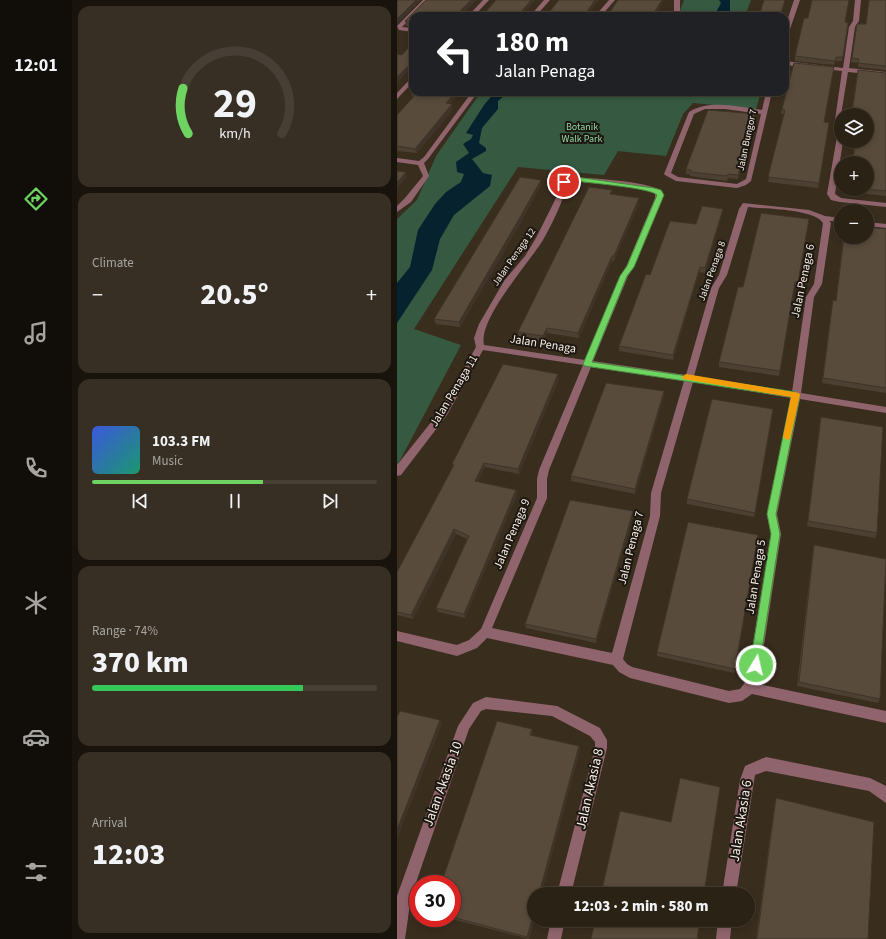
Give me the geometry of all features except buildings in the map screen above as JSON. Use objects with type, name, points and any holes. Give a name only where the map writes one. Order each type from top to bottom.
[{"type":"street","points":[[414,12],[426,0]]},
{"type":"street","points":[[475,12],[486,0]]},
{"type":"street","points":[[536,12],[547,0]]},
{"type":"street","points":[[601,12],[612,0]]},
{"type":"street","points":[[677,0],[677,12]]},
{"type":"street","points":[[789,21],[793,16],[797,0]]},
{"type":"street","points":[[840,108],[852,27],[856,21],[858,0]]},
{"type":"street","points":[[409,17],[399,27],[401,29],[409,30]]},
{"type":"street","points":[[789,63],[886,74]]},
{"type":"street","points":[[397,97],[409,83]]},
{"type":"street","points":[[397,160],[420,163],[426,158],[472,96]]},
{"type":"street","name":"Jalan Bungor 7","points":[[763,112],[710,107],[695,109],[691,113],[667,174],[676,179],[737,186],[744,184],[749,180],[768,96]]},
{"type":"street","points":[[838,148],[831,194],[834,198],[886,205]]},
{"type":"street","points":[[397,210],[408,200],[426,176],[420,163]]},
{"type":"street","name":"Jalan Penaga 12","points":[[480,347],[478,338],[483,324],[508,281],[528,257],[541,238],[561,196],[565,179],[615,184]]},
{"type":"street","name":"Jalan Penaga 9","points":[[401,637],[457,651],[473,644],[485,632],[542,498],[542,479],[544,470],[624,276],[630,267],[661,195],[659,192],[650,188],[615,184]]},
{"type":"street","name":"Jalan Penaga 8","points":[[689,378],[715,288],[723,275],[743,208],[750,205],[781,208],[809,212],[825,218]]},
{"type":"street","points":[[825,218],[834,219]]},
{"type":"street","name":"Jalan Penaga 6","points":[[796,395],[810,297],[818,284],[827,223],[825,218]]},
{"type":"street","points":[[874,225],[886,226]]},
{"type":"street","name":"Jalan Penaga","points":[[480,347],[689,378],[886,410]]},
{"type":"street","name":"Jalan Penaga 11","points":[[397,472],[444,413],[480,347]]},
{"type":"street","name":"Jalan Penaga 7","points":[[617,660],[618,651],[655,516],[656,493],[689,378]]},
{"type":"street","name":"Jalan Penaga 5","points":[[750,688],[753,680],[775,534],[772,514],[796,395]]},
{"type":"street","points":[[485,632],[617,660],[623,668],[630,672],[729,697],[742,696],[750,688],[886,717]]},
{"type":"street","name":"Jalan Akasia 10","points":[[398,939],[404,897],[413,869],[464,726],[471,714],[477,708],[486,703],[553,710]]},
{"type":"street","name":"Jalan Akasia 8","points":[[553,710],[595,732],[601,740],[601,748],[567,887]]},
{"type":"street","name":"Jalan Akasia 6","points":[[730,887],[747,780],[750,771],[766,764],[870,785],[882,790],[886,796]]},
{"type":"street","points":[[554,939],[557,927]]},
{"type":"street","points":[[723,939],[724,927]]},
{"type":"green space","points":[[684,0],[751,0],[746,12],[680,12]]},
{"type":"green space","name":"Botanik Walk Park","points":[[478,96],[760,96],[756,109],[693,103],[683,114],[666,156],[618,151],[604,175],[518,167],[414,329],[461,345],[397,466],[397,219],[417,200],[436,156]]},
{"type":"water","points":[[719,0],[730,0],[730,12],[716,12],[721,3]]},
{"type":"water","points":[[492,96],[504,96],[498,101],[498,109],[482,128],[479,143],[486,148],[486,151],[472,159],[483,173],[492,175],[490,186],[454,215],[440,239],[432,270],[397,323],[397,283],[410,267],[418,230],[435,204],[446,192],[461,182],[464,174],[457,172],[456,162],[469,153],[463,144],[471,139],[473,135],[466,133]]},
{"type":"slow traffic","points":[[686,377],[796,395],[787,437]]},
{"type":"route","points":[[564,182],[565,179],[576,179],[650,188],[659,192],[661,195],[630,267],[624,276],[587,364],[796,395],[772,514],[775,534],[756,665]]}]
